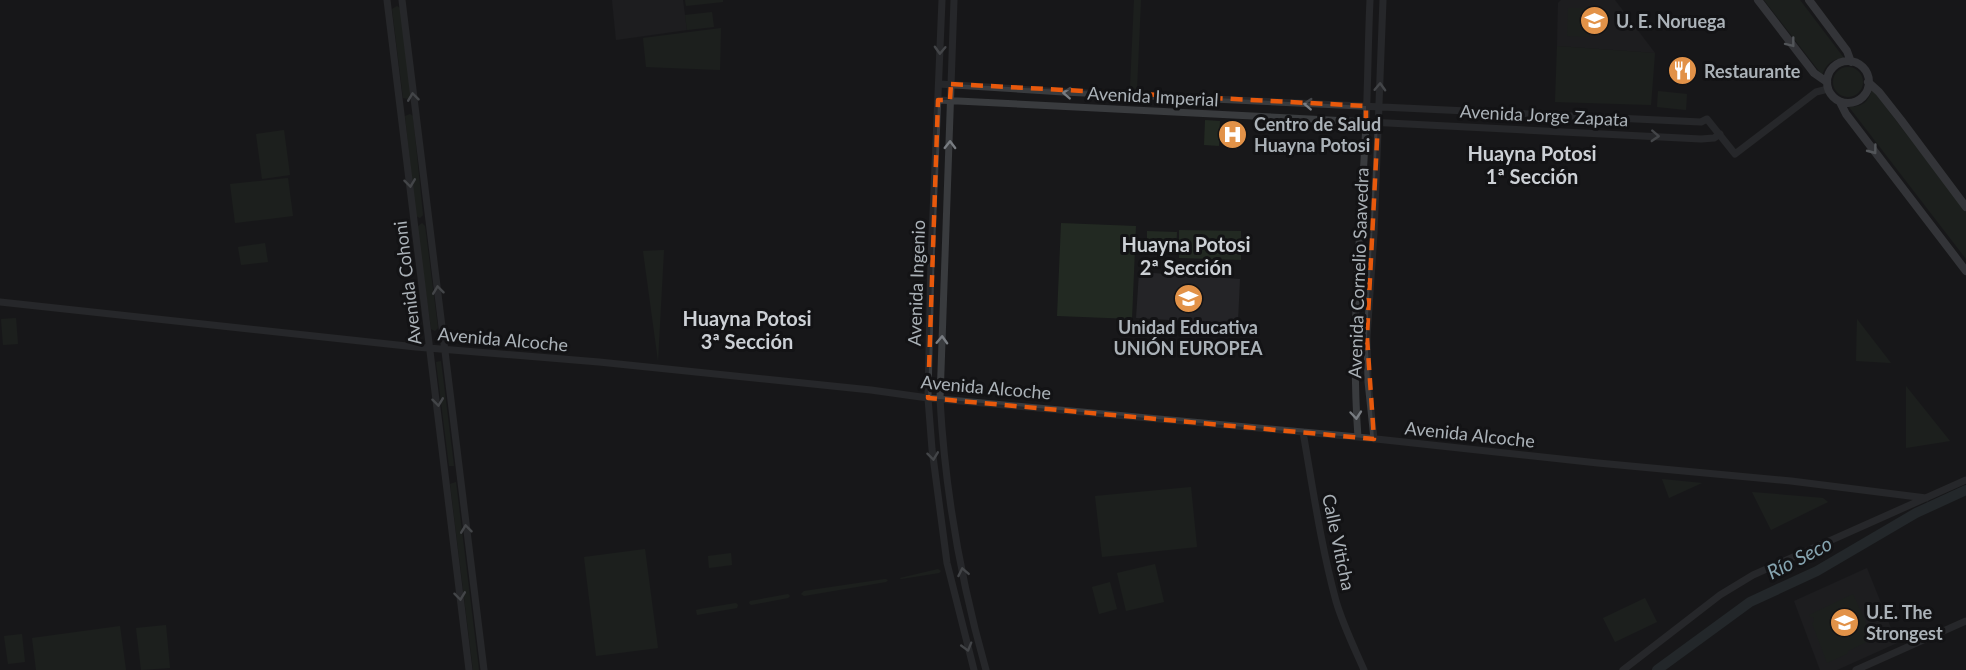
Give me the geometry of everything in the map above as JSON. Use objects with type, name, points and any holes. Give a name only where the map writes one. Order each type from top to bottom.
[{"type":"main road","points":[[1758,0],[1814,73],[1827,86],[1831,95],[1840,102],[1851,121],[1966,271]]},
{"type":"main road","points":[[1809,0],[1847,51],[1851,62]]},
{"type":"main road","points":[[1827,86],[1828,74],[1839,63],[1851,62],[1863,69],[1868,82],[1901,120],[1966,207]]},
{"type":"main road","points":[[1840,102],[1852,103],[1860,99],[1865,94],[1868,82]]},
{"type":"street","name":"Avenida Cohoni","points":[[387,0],[469,670]]},
{"type":"street","name":"Avenida Cohoni","points":[[402,0],[484,670]]},
{"type":"street","name":"Avenida Ingenio","points":[[942,0],[931,261],[928,398],[932,449],[947,563],[974,670]]},
{"type":"street","name":"Avenida Ingenio","points":[[954,0],[940,399],[943,448],[954,524],[975,630],[986,670]]},
{"type":"street","name":"Avenida Cornelio Saavedra","points":[[1358,437],[1354,385],[1354,336],[1366,122],[1370,0]]},
{"type":"street","name":"Avenida Cornelio Saavedra","points":[[1374,439],[1368,382],[1367,337],[1383,0]]},
{"type":"street","name":"Avenida Imperial","points":[[939,84],[1073,93],[1366,106]]},
{"type":"street","points":[[1720,135],[1735,154],[1827,86]]},
{"type":"street","name":"Avenida Imperial","points":[[938,100],[1366,122]]},
{"type":"street","name":"Avenida Jorge Zapata","points":[[1366,106],[1701,122],[1707,118],[1720,135],[1701,139],[1366,122]]},
{"type":"street","name":"Avenida Alcoche","points":[[0,303],[430,348],[598,362],[928,398],[1358,437],[1598,463],[1649,466],[1926,498]]},
{"type":"street","name":"Calle Viticha","points":[[1303,432],[1336,601],[1364,670]]},
{"type":"street","points":[[1623,670],[1720,595],[1753,575],[1966,480]]},
{"type":"street","points":[[1856,670],[1966,621]]},
{"type":"highlighted area","points":[[951,84],[1366,106],[1366,122],[1378,122],[1367,337],[1374,439],[928,398],[938,100],[950,100]]},
{"type":"shaded area","points":[[612,0],[683,0],[687,30],[616,40]]},
{"type":"shaded area","points":[[685,0],[723,0],[723,2],[686,6]]},
{"type":"shaded area","points":[[1134,0],[1141,0],[1137,89],[1130,88]]},
{"type":"shaded area","name":"U. E. Noruega","points":[[1561,0],[1615,0],[1655,53],[1557,46],[1558,3]]},
{"type":"shaded area","points":[[1764,0],[1800,0],[1844,58],[1830,63],[1822,75]]},
{"type":"shaded area","points":[[397,6],[400,8],[411,97],[409,99],[403,98],[392,9]]},
{"type":"shaded area","points":[[1568,8],[1590,8],[1589,37],[1567,36]]},
{"type":"shaded area","points":[[712,12],[714,27],[687,30],[685,15]]},
{"type":"shaded area","points":[[721,28],[720,70],[646,67],[643,38]]},
{"type":"shaded area","points":[[1557,46],[1655,53],[1651,105],[1555,102]]},
{"type":"shaded area","points":[[1848,67],[1859,71],[1863,82],[1859,93],[1848,97],[1837,93],[1833,82],[1837,71]]},
{"type":"shaded area","points":[[1872,89],[1966,212],[1966,259],[1849,107],[1864,103]]},
{"type":"shaded area","points":[[1658,91],[1687,94],[1686,110],[1657,107]]},
{"type":"shaded area","points":[[410,114],[413,116],[423,215],[420,218],[416,216],[405,116]]},
{"type":"shaded area","points":[[1205,120],[1220,121],[1219,146],[1204,145]]},
{"type":"shaded area","points":[[284,130],[290,175],[262,179],[256,134]]},
{"type":"shaded area","points":[[288,178],[293,216],[235,223],[230,184]]},
{"type":"shaded area","points":[[422,223],[425,226],[438,328],[435,331],[431,329],[417,227]]},
{"type":"shaded area","points":[[1061,223],[1136,226],[1132,319],[1057,316]]},
{"type":"shaded area","points":[[1179,230],[1241,231],[1241,260],[1179,258]]},
{"type":"shaded area","points":[[1147,231],[1177,232],[1176,252],[1147,251]]},
{"type":"shaded area","points":[[265,243],[268,262],[241,265],[238,247]]},
{"type":"shaded area","points":[[664,250],[658,361],[643,251]]},
{"type":"shaded area","name":"Unidad Educativa UNIÓN EUROPEA","points":[[1139,272],[1240,279],[1238,322],[1236,324],[1136,318]]},
{"type":"shaded area","points":[[16,318],[18,344],[3,345],[1,319]]},
{"type":"shaded area","points":[[1857,319],[1891,363],[1856,361]]},
{"type":"shaded area","points":[[441,361],[454,466],[449,466],[436,362]]},
{"type":"shaded area","points":[[1906,386],[1950,441],[1906,448]]},
{"type":"shaded area","points":[[1662,479],[1702,483],[1669,498]]},
{"type":"shaded area","points":[[456,482],[479,670],[473,670],[450,484]]},
{"type":"shaded area","points":[[1191,487],[1197,547],[1102,557],[1095,496]]},
{"type":"shaded area","points":[[1752,492],[1823,498],[1828,502],[1771,530]]},
{"type":"shaded area","points":[[645,549],[658,648],[596,656],[584,557]]},
{"type":"shaded area","points":[[731,553],[732,565],[709,568],[708,556]]},
{"type":"shaded area","points":[[1155,564],[1164,602],[1126,611],[1117,573]]},
{"type":"shaded area","name":"U.E. The Strongest","points":[[1867,568],[1897,643],[1837,670],[1820,670],[1794,601]]},
{"type":"shaded area","points":[[938,569],[941,571],[939,573],[900,578]]},
{"type":"shaded area","points":[[888,580],[886,582],[804,596],[801,594],[804,591]]},
{"type":"shaded area","points":[[1110,582],[1117,609],[1099,614],[1092,587]]},
{"type":"shaded area","points":[[788,594],[790,596],[788,598],[751,605],[749,603],[750,601]]},
{"type":"shaded area","points":[[1853,594],[1873,639],[1827,663],[1812,623],[1814,622],[1813,617],[1809,615]]},
{"type":"shaded area","points":[[1645,598],[1657,622],[1615,642],[1603,618]]},
{"type":"shaded area","points":[[736,603],[737,608],[697,615],[696,610]]},
{"type":"shaded area","points":[[166,625],[170,668],[141,670],[136,628]]},
{"type":"shaded area","points":[[120,626],[126,670],[36,670],[32,638]]},
{"type":"shaded area","points":[[22,634],[25,662],[8,664],[4,636]]},
{"type":"waterway","name":"Río Seco","points":[[1657,670],[1750,602],[1817,571],[1916,513],[1966,490]]},
{"type":"place","name":"U. E. Noruega","points":[[1595,21]]},
{"type":"place","name":"Restaurante","points":[[1683,71]]},
{"type":"place","name":"Centro de Salud Huayna Potosi","points":[[1233,134]]},
{"type":"place","name":"Unidad Educativa UNIÓN EUROPEA","points":[[1188,298]]},
{"type":"place","name":"U.E. The Strongest","points":[[1845,622]]},
{"type":"district","name":"Huayna Potosi 1ª Sección","points":[[1532,164]]},
{"type":"district","name":"Huayna Potosi 2ª Sección","points":[[1186,256]]},
{"type":"district","name":"Huayna Potosi 3ª Sección","points":[[747,330]]}]
